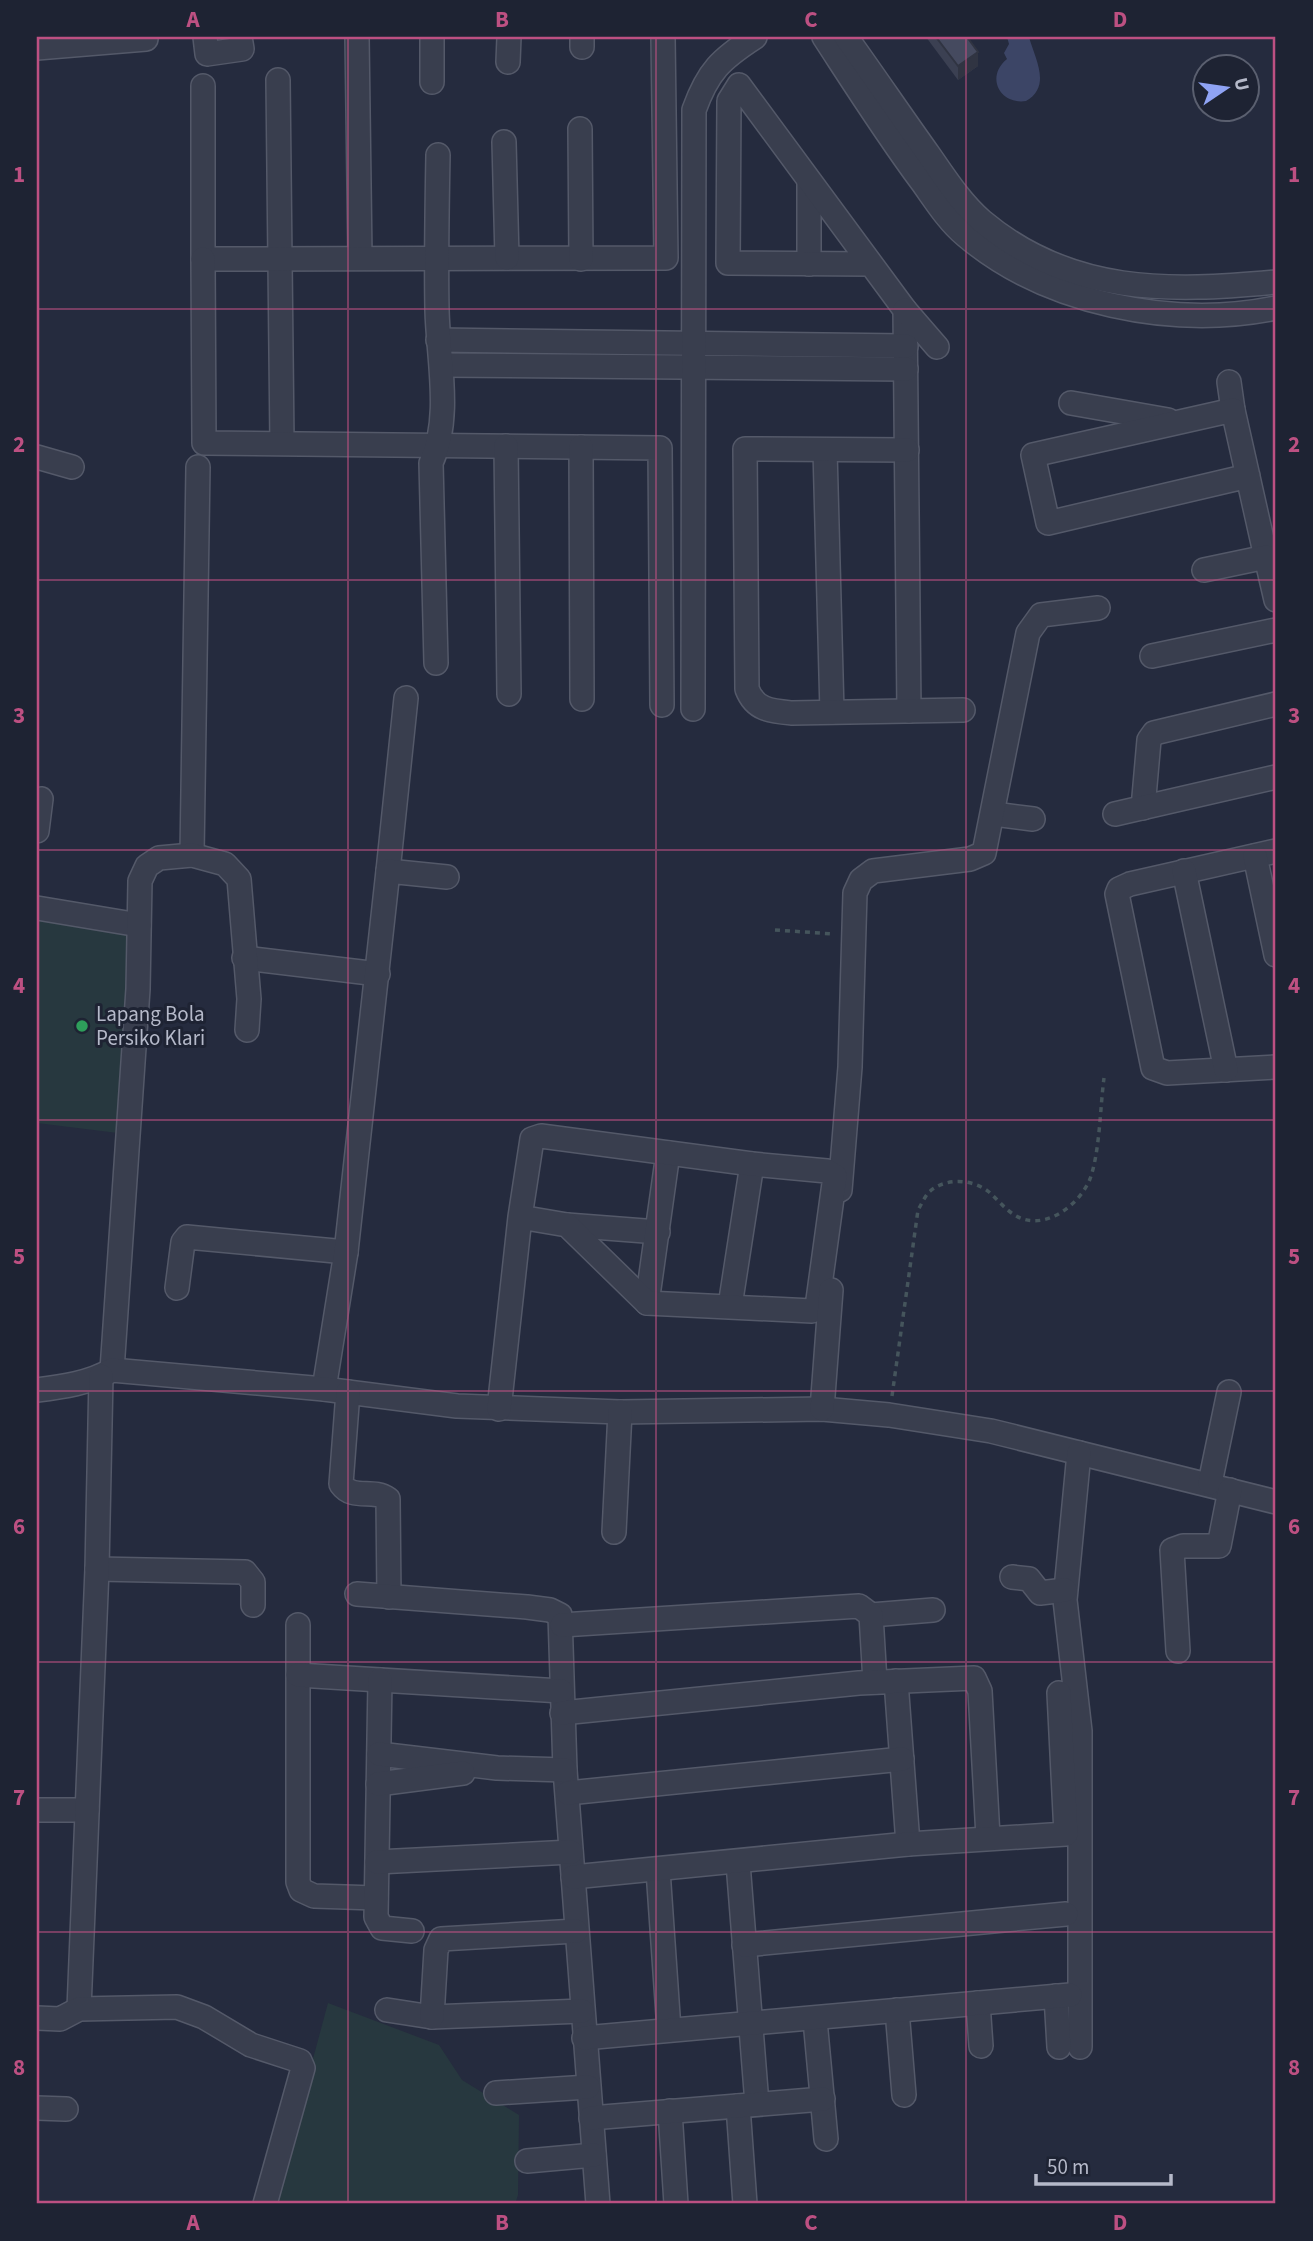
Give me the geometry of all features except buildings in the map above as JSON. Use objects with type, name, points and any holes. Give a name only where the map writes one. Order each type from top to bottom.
[{"type":"street","points":[[37,48],[73,40],[146,37]]},
{"type":"street","points":[[205,37],[206,54],[242,49],[240,37]]},
{"type":"street","points":[[357,37],[360,257]]},
{"type":"street","points":[[432,37],[432,82]]},
{"type":"street","points":[[508,62],[509,37]]},
{"type":"street","points":[[203,259],[666,258],[663,37]]},
{"type":"street","points":[[693,709],[694,110],[705,81],[723,58],[755,37]]},
{"type":"street","points":[[824,37],[887,114],[981,220],[1038,256],[1069,270],[1135,286],[1176,289],[1276,282]]},
{"type":"street","points":[[846,37],[936,201],[964,234],[1030,276],[1103,302],[1176,314],[1205,315],[1276,308]]},
{"type":"street","points":[[278,80],[282,443]]},
{"type":"street","points":[[871,264],[728,263],[729,101],[739,85],[809,183],[871,264],[905,310],[937,347]]},
{"type":"street","points":[[203,86],[204,443],[660,448],[662,705]]},
{"type":"street","points":[[580,129],[581,259]]},
{"type":"street","points":[[504,142],[507,258]]},
{"type":"street","points":[[436,663],[431,463],[439,446],[442,365],[438,340],[436,258],[438,155]]},
{"type":"street","points":[[809,183],[810,264]]},
{"type":"street","points":[[905,310],[909,711]]},
{"type":"street","points":[[438,340],[906,346]]},
{"type":"street","points":[[442,365],[906,369]]},
{"type":"street","points":[[1229,382],[1233,410],[1275,591]]},
{"type":"street","points":[[1071,403],[1181,422]]},
{"type":"street","points":[[1233,410],[1033,455],[1048,523],[1248,476]]},
{"type":"street","points":[[506,446],[509,694]]},
{"type":"street","points":[[581,447],[582,699]]},
{"type":"street","points":[[907,450],[745,449],[747,689],[752,701],[768,710],[963,710]]},
{"type":"street","points":[[825,450],[832,712]]},
{"type":"street","points":[[37,457],[72,467]]},
{"type":"street","points":[[192,856],[198,467]]},
{"type":"street","points":[[1204,570],[1266,557]]},
{"type":"street","points":[[822,1409],[838,1176],[850,1067],[855,893],[866,874],[979,857],[988,845],[1028,633],[1041,615],[1098,608]]},
{"type":"street","points":[[1152,656],[1276,630]]},
{"type":"street","points":[[324,1389],[345,1252],[378,974],[406,698]]},
{"type":"street","points":[[1143,808],[1149,740],[1154,733],[1276,704]]},
{"type":"street","points":[[1115,814],[1276,777]]},
{"type":"street","points":[[37,831],[41,799]]},
{"type":"street","points":[[994,814],[1033,819]]},
{"type":"street","points":[[1276,955],[1266,854],[1124,886],[1117,894],[1153,1068],[1160,1072],[1276,1067]]},
{"type":"street","points":[[79,2009],[107,1373],[138,989],[140,881],[147,866],[159,858],[192,856],[225,863],[239,879],[249,999],[247,1030]]},
{"type":"street","points":[[388,871],[447,877]]},
{"type":"street","points":[[1184,871],[1226,1070]]},
{"type":"street","points":[[37,908],[139,925]]},
{"type":"street","points":[[244,958],[378,974]]},
{"type":"street","points":[[499,1409],[529,1144],[536,1137],[827,1171],[838,1176]]},
{"type":"street","points":[[647,1303],[668,1153]]},
{"type":"street","points":[[730,1306],[752,1164]]},
{"type":"street","points":[[567,1225],[647,1303],[812,1311],[817,1307],[838,1176]]},
{"type":"street","points":[[520,1217],[567,1225],[658,1232]]},
{"type":"street","points":[[177,1288],[183,1242],[187,1237],[345,1252]]},
{"type":"street","points":[[37,1390],[107,1373],[324,1389],[499,1409],[620,1412],[822,1409],[889,1415],[991,1431],[1276,1502]]},
{"type":"street","points":[[348,1392],[341,1484],[354,1494],[382,1494],[388,1499],[389,1597]]},
{"type":"street","points":[[1178,1651],[1172,1550],[1184,1546],[1219,1546],[1220,1487],[1230,1392]]},
{"type":"street","points":[[614,1532],[620,1412]]},
{"type":"street","points":[[584,2038],[815,2020],[1063,1996],[1070,2047],[1080,1731],[1066,1630],[1065,1590],[1079,1453]]},
{"type":"street","points":[[97,1569],[245,1572],[253,1582],[253,1605]]},
{"type":"street","points":[[1012,1577],[1029,1579],[1040,1593],[1065,1590]]},
{"type":"street","points":[[357,1594],[550,1610],[560,1615],[565,1770],[598,2204]]},
{"type":"street","points":[[562,1625],[859,1606],[870,1615],[902,1759],[908,1844]]},
{"type":"street","points":[[870,1615],[933,1610]]},
{"type":"street","points":[[298,1625],[300,1890],[314,1896],[376,1898]]},
{"type":"street","points":[[298,1675],[380,1680],[562,1702],[959,1676],[974,1678],[978,1683],[988,1837]]},
{"type":"street","points":[[380,1680],[376,1898],[378,1924],[382,1928],[412,1931]]},
{"type":"street","points":[[573,1877],[738,1863],[908,1844],[1066,1833],[1059,1693]]},
{"type":"street","points":[[379,1754],[497,1768],[565,1770]]},
{"type":"street","points":[[568,1793],[902,1759]]},
{"type":"street","points":[[379,1784],[497,1768]]},
{"type":"street","points":[[37,1810],[87,1810]]},
{"type":"street","points":[[377,1862],[571,1852]]},
{"type":"street","points":[[738,1863],[749,2024],[746,2204]]},
{"type":"street","points":[[658,1870],[669,2030]]},
{"type":"street","points":[[744,1945],[1066,1914]]},
{"type":"street","points":[[432,2017],[436,1951],[441,1939],[576,1931]]},
{"type":"street","points":[[978,2003],[981,2046]]},
{"type":"street","points":[[37,2018],[60,2018],[79,2009],[177,2007],[204,2017],[251,2045],[300,2062],[303,2068],[265,2204]]},
{"type":"street","points":[[387,2010],[432,2017],[582,2011]]},
{"type":"street","points":[[897,2010],[904,2095]]},
{"type":"street","points":[[815,2020],[826,2139]]},
{"type":"street","points":[[496,2093],[589,2087]]},
{"type":"street","points":[[591,2119],[823,2099]]},
{"type":"street","points":[[37,2108],[66,2109]]},
{"type":"street","points":[[670,2111],[676,2204]]},
{"type":"street","points":[[527,2161],[594,2155]]},
{"type":"path","points":[[775,930],[854,936]]},
{"type":"path","points":[[889,1415],[918,1210],[929,1192],[947,1183],[967,1181],[987,1190],[1015,1216],[1037,1220],[1060,1215],[1082,1197],[1091,1176],[1104,1078]]},
{"type":"shaded area","name":"Lapang Bola Persiko Klari","points":[[37,916],[135,929],[118,1133],[37,1123]]},
{"type":"shaded area","points":[[328,2003],[439,2045],[462,2080],[519,2115],[518,2195],[515,2204],[274,2204]]},
{"type":"water","points":[[1007,37],[1029,37],[1038,63],[1038,88],[1026,101],[1009,99],[998,88],[997,74],[1007,59],[1004,53],[1009,44]]},
{"type":"place","name":"Lapang Bola Persiko Klari","points":[[82,1026]]}]
